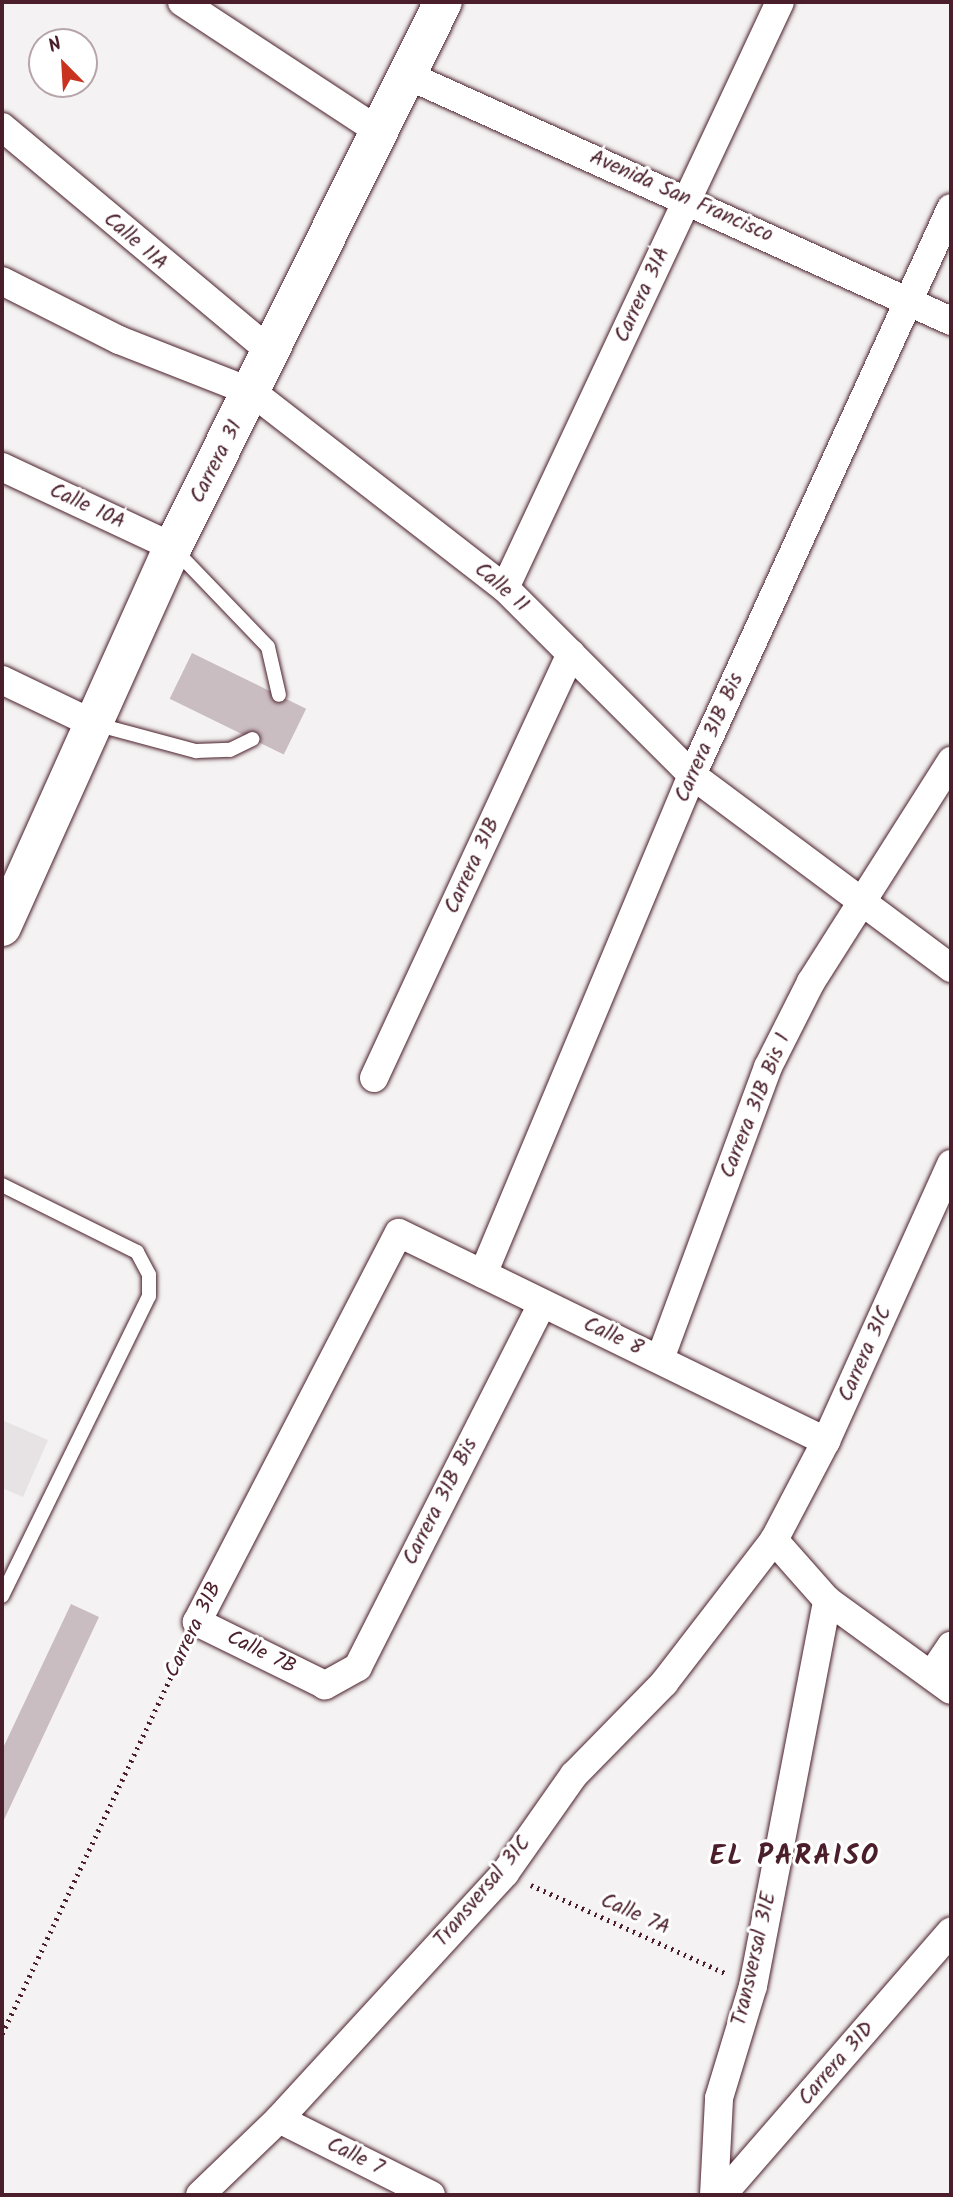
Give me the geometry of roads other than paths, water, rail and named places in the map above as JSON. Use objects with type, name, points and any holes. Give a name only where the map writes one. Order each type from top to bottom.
[{"type":"main road","name":"Carrera 31","points":[[2,927],[12,876],[94,723],[173,547],[253,392],[443,2]]},
{"type":"street","points":[[182,2],[380,132]]},
{"type":"street","name":"Carrera 31A","points":[[505,588],[780,2]]},
{"type":"street","name":"Avenida San Francisco","points":[[409,76],[688,199],[951,321]]},
{"type":"street","name":"Calle 11A","points":[[2,127],[272,353]]},
{"type":"street","name":"Carrera 31B Bis","points":[[483,1274],[692,775],[951,208]]},
{"type":"street","name":"Calle 11","points":[[2,281],[119,340],[253,392],[505,588],[692,775],[866,902],[951,968]]},
{"type":"street","name":"Calle 10A","points":[[2,467],[173,547]]},
{"type":"street","name":"Carrera 31B","points":[[374,1078],[571,654]]},
{"type":"street","points":[[2,680],[94,723]]},
{"type":"street","name":"Carrera 31B Bis 1","points":[[660,1359],[768,1067],[811,982],[866,902],[951,761]]},
{"type":"street","name":"Carrera 31C","points":[[774,1540],[826,1441],[951,1164]]},
{"type":"street","name":"Carrera 31B","points":[[197,1622],[399,1233]]},
{"type":"street","name":"Calle 8","points":[[399,1233],[826,1441]]},
{"type":"street","name":"Carrera 31B Bis","points":[[325,1685],[358,1667],[542,1304]]},
{"type":"street","points":[[774,1540],[827,1600],[942,1682],[951,1646]]},
{"type":"street","name":"Transversal 31C","points":[[200,2195],[279,2119],[505,1873],[574,1775],[664,1682],[774,1540]]},
{"type":"street","name":"Transversal 31E","points":[[714,2195],[719,2098],[753,1986],[827,1600]]},
{"type":"street","name":"Calle 7B","points":[[197,1622],[325,1685]]},
{"type":"street","name":"Carrera 31D","points":[[722,2195],[951,1932]]},
{"type":"street","name":"Calle 7","points":[[279,2119],[431,2195]]},
{"type":"lane","points":[[173,547],[268,647],[279,695]]},
{"type":"lane","points":[[94,723],[196,751],[230,750],[253,739]]},
{"type":"lane","points":[[2,1185],[136,1252],[149,1275],[149,1296],[2,1596]]},
{"type":"district","name":"EL PARAISO","points":[[795,1857]]}]
